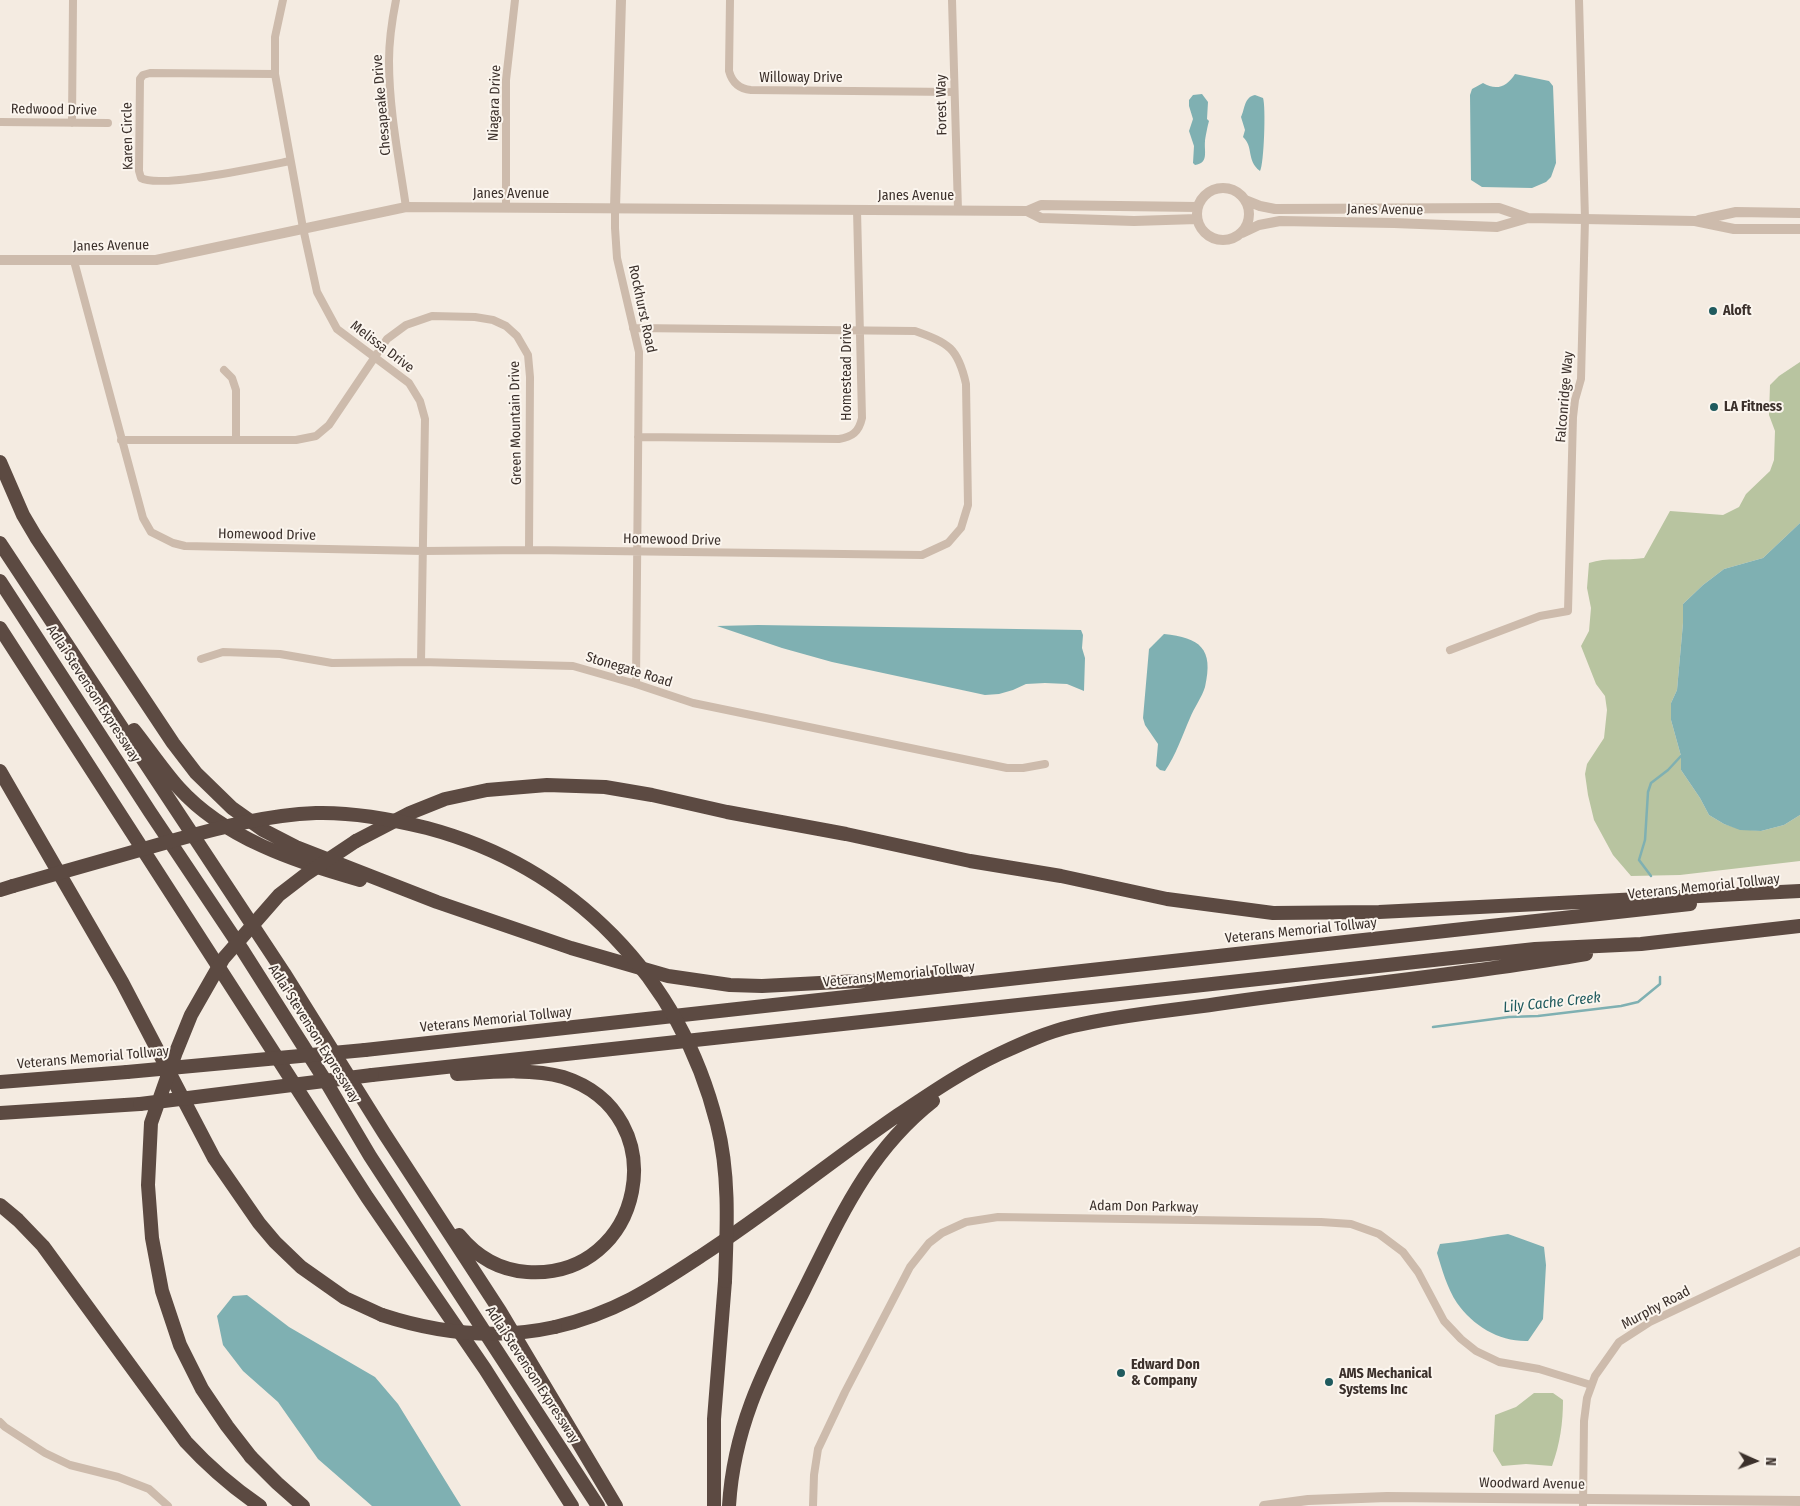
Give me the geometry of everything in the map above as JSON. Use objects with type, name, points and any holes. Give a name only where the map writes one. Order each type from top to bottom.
[{"type":"highway","points":[[0,462],[20,508],[36,537],[173,744],[215,794],[263,830],[296,847],[438,902],[571,948],[668,976],[704,982],[762,986],[936,977],[974,984]]},
{"type":"highway","points":[[0,543],[284,973],[384,1133],[500,1310],[616,1506]]},
{"type":"highway","name":"Adlai Stevenson Expressway","points":[[0,581],[144,805],[243,951],[328,1085],[370,1156],[598,1506]]},
{"type":"highway","points":[[0,628],[314,1116],[485,1369],[572,1506]]},
{"type":"highway","points":[[89,676],[179,788],[201,809],[234,831],[277,852],[339,874],[438,902]]},
{"type":"highway","points":[[0,771],[122,982],[214,1158],[259,1223],[301,1268],[345,1298],[382,1315],[437,1330],[472,1334],[508,1335],[582,1321],[607,1312],[658,1284],[734,1235],[864,1139],[935,1090],[983,1062],[1041,1036],[1070,1027],[1113,1018],[1287,994],[1523,965],[1641,944],[1800,926]]},
{"type":"highway","points":[[303,1506],[251,1457],[227,1426],[202,1389],[180,1345],[162,1291],[152,1238],[148,1185],[151,1123],[191,1016],[223,960],[279,895],[304,875],[356,841],[410,813],[445,799],[487,790],[547,785],[604,787],[846,834],[970,861],[1061,876],[1167,899],[1273,914],[1379,912],[1800,892]]},
{"type":"highway","points":[[6,888],[235,824],[284,815],[319,813],[374,817],[445,833],[525,868],[557,888],[597,919],[629,953],[659,993],[688,1044],[707,1090],[721,1143],[728,1210],[725,1282],[714,1419],[714,1506]]},
{"type":"highway","name":"Veterans Memorial Tollway","points":[[0,1082],[365,1050],[1800,892]]},
{"type":"highway","points":[[0,1113],[140,1104],[378,1074],[1535,949],[1641,944]]},
{"type":"highway","points":[[729,1506],[741,1435],[754,1393],[853,1192],[889,1142],[910,1121],[983,1062]]},
{"type":"highway","points":[[378,1074],[414,1077],[524,1072],[562,1077],[575,1082],[587,1088],[606,1103],[624,1128],[634,1162],[635,1180],[633,1192],[624,1218],[616,1230],[590,1256],[579,1262],[552,1271],[538,1272],[510,1269],[492,1263],[474,1251],[460,1237],[398,1148],[384,1133]]},
{"type":"highway","points":[[0,1205],[18,1220],[43,1246],[186,1442],[213,1471],[260,1506]]},
{"type":"street","points":[[72,123],[73,0]]},
{"type":"street","name":"Melissa Drive","points":[[283,0],[275,37],[275,74],[290,161],[317,292],[337,329],[409,383],[415,391],[425,419],[421,662]]},
{"type":"street","name":"Chesapeake Drive","points":[[396,0],[391,28],[389,63],[394,126],[406,207]]},
{"type":"street","name":"Niagara Drive","points":[[506,207],[506,80],[515,0]]},
{"type":"street","name":"Rockhurst Road","points":[[621,0],[615,228],[617,258],[639,352],[636,684]]},
{"type":"street","name":"Willoway Drive","points":[[730,0],[729,71],[733,81],[742,88],[751,90],[954,92]]},
{"type":"street","name":"Forest Way","points":[[952,0],[958,210]]},
{"type":"street","name":"Falconridge Way","points":[[1450,650],[1540,616],[1568,611],[1573,417],[1575,400],[1581,379],[1585,219],[1579,0]]},
{"type":"street","name":"Karen Circle","points":[[275,74],[150,73],[143,75],[140,79],[139,171],[141,178],[146,181],[173,180],[229,173],[290,161]]},
{"type":"street","name":"Redwood Drive","points":[[0,122],[108,123]]},
{"type":"street","name":"Janes Avenue","points":[[0,260],[156,260],[406,207],[1027,211],[1041,205],[1197,207],[1201,198],[1208,192],[1224,187],[1240,193],[1245,200],[1275,209],[1499,208],[1528,218]]},
{"type":"street","points":[[1242,233],[1249,217],[1249,208],[1245,200]]},
{"type":"street","points":[[1197,207],[1197,219]]},
{"type":"street","name":"Homestead Drive","points":[[638,438],[839,439],[847,438],[858,430],[862,418],[857,210]]},
{"type":"street","name":"Janes Avenue","points":[[1027,211],[1041,218],[1134,221],[1197,219],[1200,228],[1207,236],[1215,240],[1225,241],[1259,225],[1280,221],[1497,227],[1528,218],[1695,221],[1734,229],[1800,229]]},
{"type":"street","name":"Janes Avenue","points":[[1695,221],[1736,212],[1800,213]]},
{"type":"street","name":"Homewood Drive","points":[[74,261],[142,518],[151,532],[173,543],[186,546],[424,551],[529,550],[922,555],[948,543],[961,528],[968,505],[966,384],[962,367],[954,352],[940,340],[915,330],[633,328]]},
{"type":"street","name":"Green Mountain Drive","points":[[121,440],[296,440],[316,436],[329,425],[387,339],[406,325],[432,316],[475,316],[493,320],[506,326],[517,336],[528,355],[530,377],[529,550]]},
{"type":"street","points":[[224,370],[232,378],[236,390],[236,440]]},
{"type":"street","name":"Stonegate Road","points":[[201,659],[223,652],[280,654],[332,663],[421,662],[572,666],[636,684],[692,703],[1007,768],[1023,768],[1045,764]]},
{"type":"street","name":"Adam Don Parkway","points":[[813,1506],[814,1475],[818,1449],[910,1267],[929,1243],[942,1233],[966,1222],[978,1219],[1321,1222],[1351,1224],[1379,1234],[1403,1252],[1418,1272],[1444,1321],[1461,1339],[1476,1351],[1499,1362],[1539,1369],[1591,1385]]},
{"type":"street","name":"Murphy Road","points":[[1583,1502],[1585,1407],[1595,1376],[1619,1342],[1636,1330],[1800,1251]]},
{"type":"street","points":[[0,1422],[45,1453],[70,1465],[118,1477],[149,1489],[168,1506]]},
{"type":"street","name":"Woodward Avenue","points":[[1264,1506],[1332,1498],[1492,1497],[1583,1502],[1800,1501]]},
{"type":"green space","points":[[1800,362],[1800,523],[1763,558],[1724,569],[1683,604],[1677,690],[1671,703],[1671,720],[1681,756],[1681,770],[1709,815],[1724,824],[1740,829],[1761,831],[1784,825],[1800,815],[1800,861],[1680,875],[1631,876],[1613,855],[1594,820],[1585,774],[1587,764],[1604,738],[1607,710],[1605,696],[1596,684],[1581,646],[1589,631],[1591,608],[1587,588],[1589,563],[1603,560],[1644,558],[1670,511],[1723,515],[1739,507],[1746,494],[1770,471],[1774,460],[1775,431],[1769,415],[1770,385],[1779,376]]},
{"type":"green space","points":[[1534,1393],[1553,1393],[1563,1400],[1560,1433],[1552,1466],[1526,1464],[1502,1466],[1493,1451],[1495,1415],[1516,1407]]},
{"type":"water","points":[[1515,74],[1549,81],[1553,86],[1556,163],[1551,177],[1546,182],[1532,188],[1482,187],[1471,180],[1470,95],[1472,89],[1483,83],[1492,87],[1505,85]]},
{"type":"water","points":[[1202,94],[1208,102],[1207,119],[1209,121],[1204,159],[1195,165],[1193,163],[1194,146],[1189,131],[1193,119],[1189,100],[1193,95]]},
{"type":"water","points":[[1255,95],[1263,98],[1264,103],[1263,147],[1260,171],[1251,158],[1248,145],[1243,137],[1245,130],[1241,117],[1247,101],[1251,96]]},
{"type":"water","points":[[1800,523],[1800,815],[1784,825],[1761,831],[1740,830],[1724,824],[1709,815],[1681,770],[1681,756],[1671,720],[1671,703],[1677,690],[1683,604],[1724,569],[1763,558]]},
{"type":"water","points":[[717,626],[1081,630],[1083,635],[1082,648],[1085,658],[1084,691],[1067,684],[1045,683],[1026,684],[999,694],[985,695],[832,662],[782,648]]},
{"type":"water","points":[[1164,634],[1187,638],[1195,642],[1205,654],[1207,663],[1204,691],[1176,752],[1165,771],[1160,770],[1156,766],[1158,744],[1145,725],[1143,718],[1149,649]]},
{"type":"water","points":[[1508,1234],[1544,1247],[1546,1265],[1543,1319],[1528,1341],[1507,1339],[1488,1331],[1471,1319],[1453,1297],[1437,1253],[1440,1244]]},
{"type":"water","points":[[247,1295],[289,1327],[375,1377],[398,1404],[461,1506],[372,1506],[318,1459],[278,1402],[243,1371],[223,1345],[217,1316],[233,1296]]},
{"type":"waterway","name":"Lily Cache Creek","points":[[1651,876],[1639,860],[1645,840],[1648,792],[1651,783],[1668,770],[1681,756]]},
{"type":"waterway","name":"Lily Cache Creek","points":[[1433,1027],[1509,1017],[1538,1016],[1621,1006],[1638,1002],[1660,984],[1660,977]]},
{"type":"place","name":"Aloft","points":[[1713,311]]},
{"type":"place","name":"LA Fitness","points":[[1714,407]]},
{"type":"place","name":"Edward Don & Company","points":[[1121,1373]]},
{"type":"place","name":"AMS Mechanical Systems Inc","points":[[1329,1382]]}]
